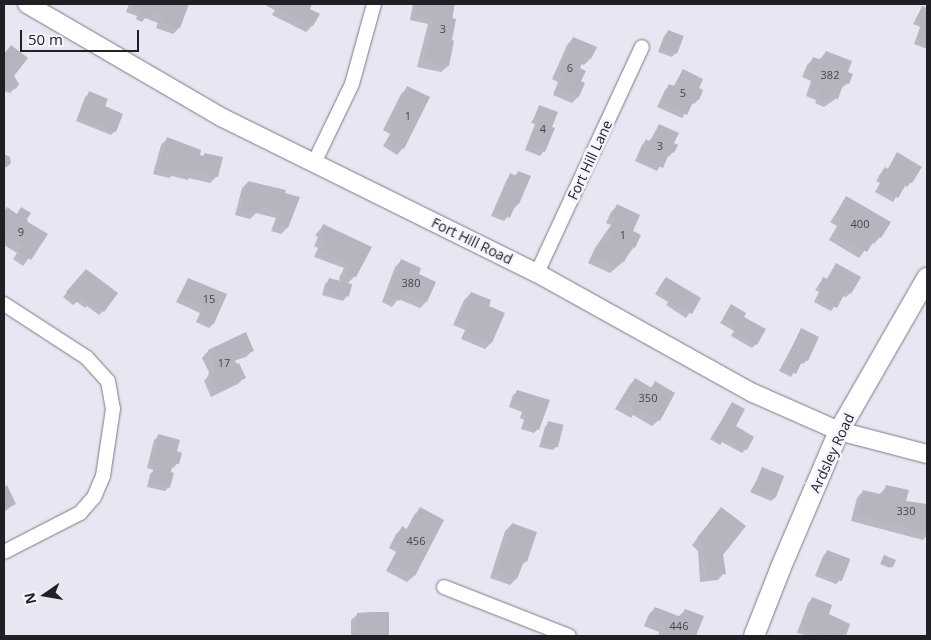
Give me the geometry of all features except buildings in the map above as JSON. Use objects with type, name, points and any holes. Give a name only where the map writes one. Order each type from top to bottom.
[{"type":"main road","name":"Ardsley Road","points":[[754,636],[839,431],[927,278]]},
{"type":"street","name":"Fort Hill Road","points":[[27,4],[223,118],[537,273],[753,393],[839,431],[927,454]]},
{"type":"street","points":[[314,163],[352,84],[374,4]]},
{"type":"street","name":"Fort Hill Lane","points":[[537,273],[642,47]]},
{"type":"street","points":[[4,304],[87,358],[108,381],[113,409],[103,476],[94,497],[80,513],[4,552]]},
{"type":"street","points":[[444,587],[569,636]]}]
